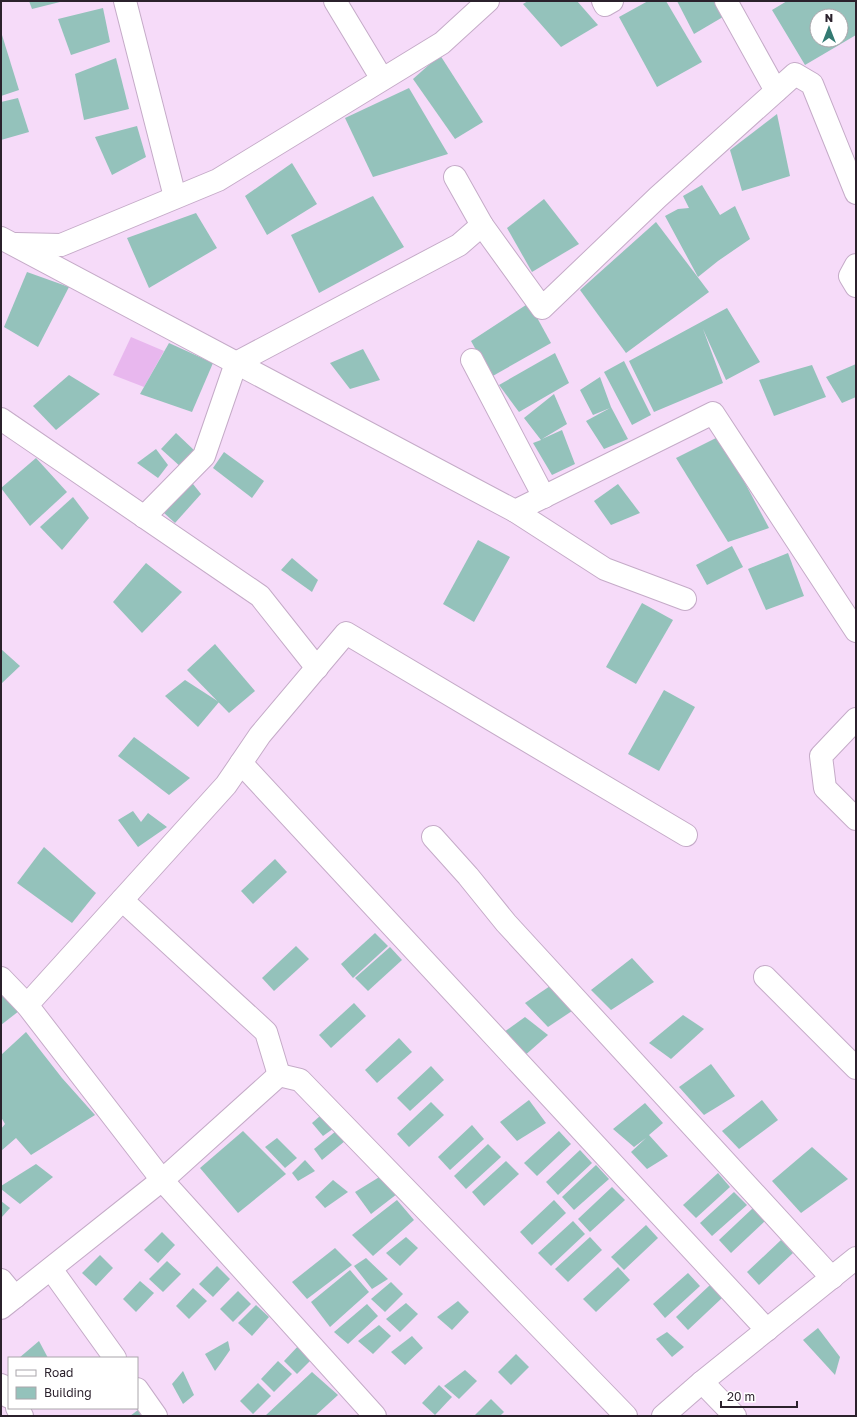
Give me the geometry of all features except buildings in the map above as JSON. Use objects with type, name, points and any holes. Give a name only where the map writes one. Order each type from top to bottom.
[{"type":"street","points":[[125,1],[175,197]]},
{"type":"street","points":[[335,1],[382,79]]},
{"type":"street","points":[[7,241],[60,245],[218,180],[442,43],[488,1]]},
{"type":"street","points":[[603,1],[605,5],[612,1]]},
{"type":"street","points":[[726,1],[776,91]]},
{"type":"street","points":[[455,177],[482,226],[542,308],[658,197],[795,74],[812,84],[856,193]]},
{"type":"street","points":[[144,517],[204,456],[236,363],[459,245],[482,226]]},
{"type":"street","points":[[7,241],[515,511],[605,569],[685,599]]},
{"type":"street","points":[[856,265],[850,276],[856,286]]},
{"type":"street","points":[[472,360],[544,497]]},
{"type":"street","points":[[515,511],[714,413],[856,631]]},
{"type":"street","points":[[1,419],[260,596],[317,668]]},
{"type":"street","points":[[26,1006],[226,784],[260,735],[346,633],[686,835]]},
{"type":"street","points":[[856,718],[821,756],[825,788],[856,819]]},
{"type":"street","points":[[240,763],[767,1330]]},
{"type":"street","points":[[433,837],[468,876],[506,923],[832,1278]]},
{"type":"street","points":[[122,900],[266,1032],[279,1075]]},
{"type":"street","points":[[765,977],[856,1068]]},
{"type":"street","points":[[1,978],[26,1006],[162,1180],[368,1414]]},
{"type":"street","points":[[1,1280],[8,1303],[162,1180],[279,1075]]},
{"type":"street","points":[[279,1075],[300,1080],[626,1416]]},
{"type":"street","points":[[663,1416],[702,1382],[856,1258]]},
{"type":"street","points":[[51,1269],[114,1357]]},
{"type":"street","points":[[702,1382],[735,1416]]},
{"type":"street","points":[[1,1385],[8,1396]]},
{"type":"street","points":[[138,1390],[156,1416]]},
{"type":"shaded area","points":[[131,337],[164,351],[144,387],[113,375]]}]
